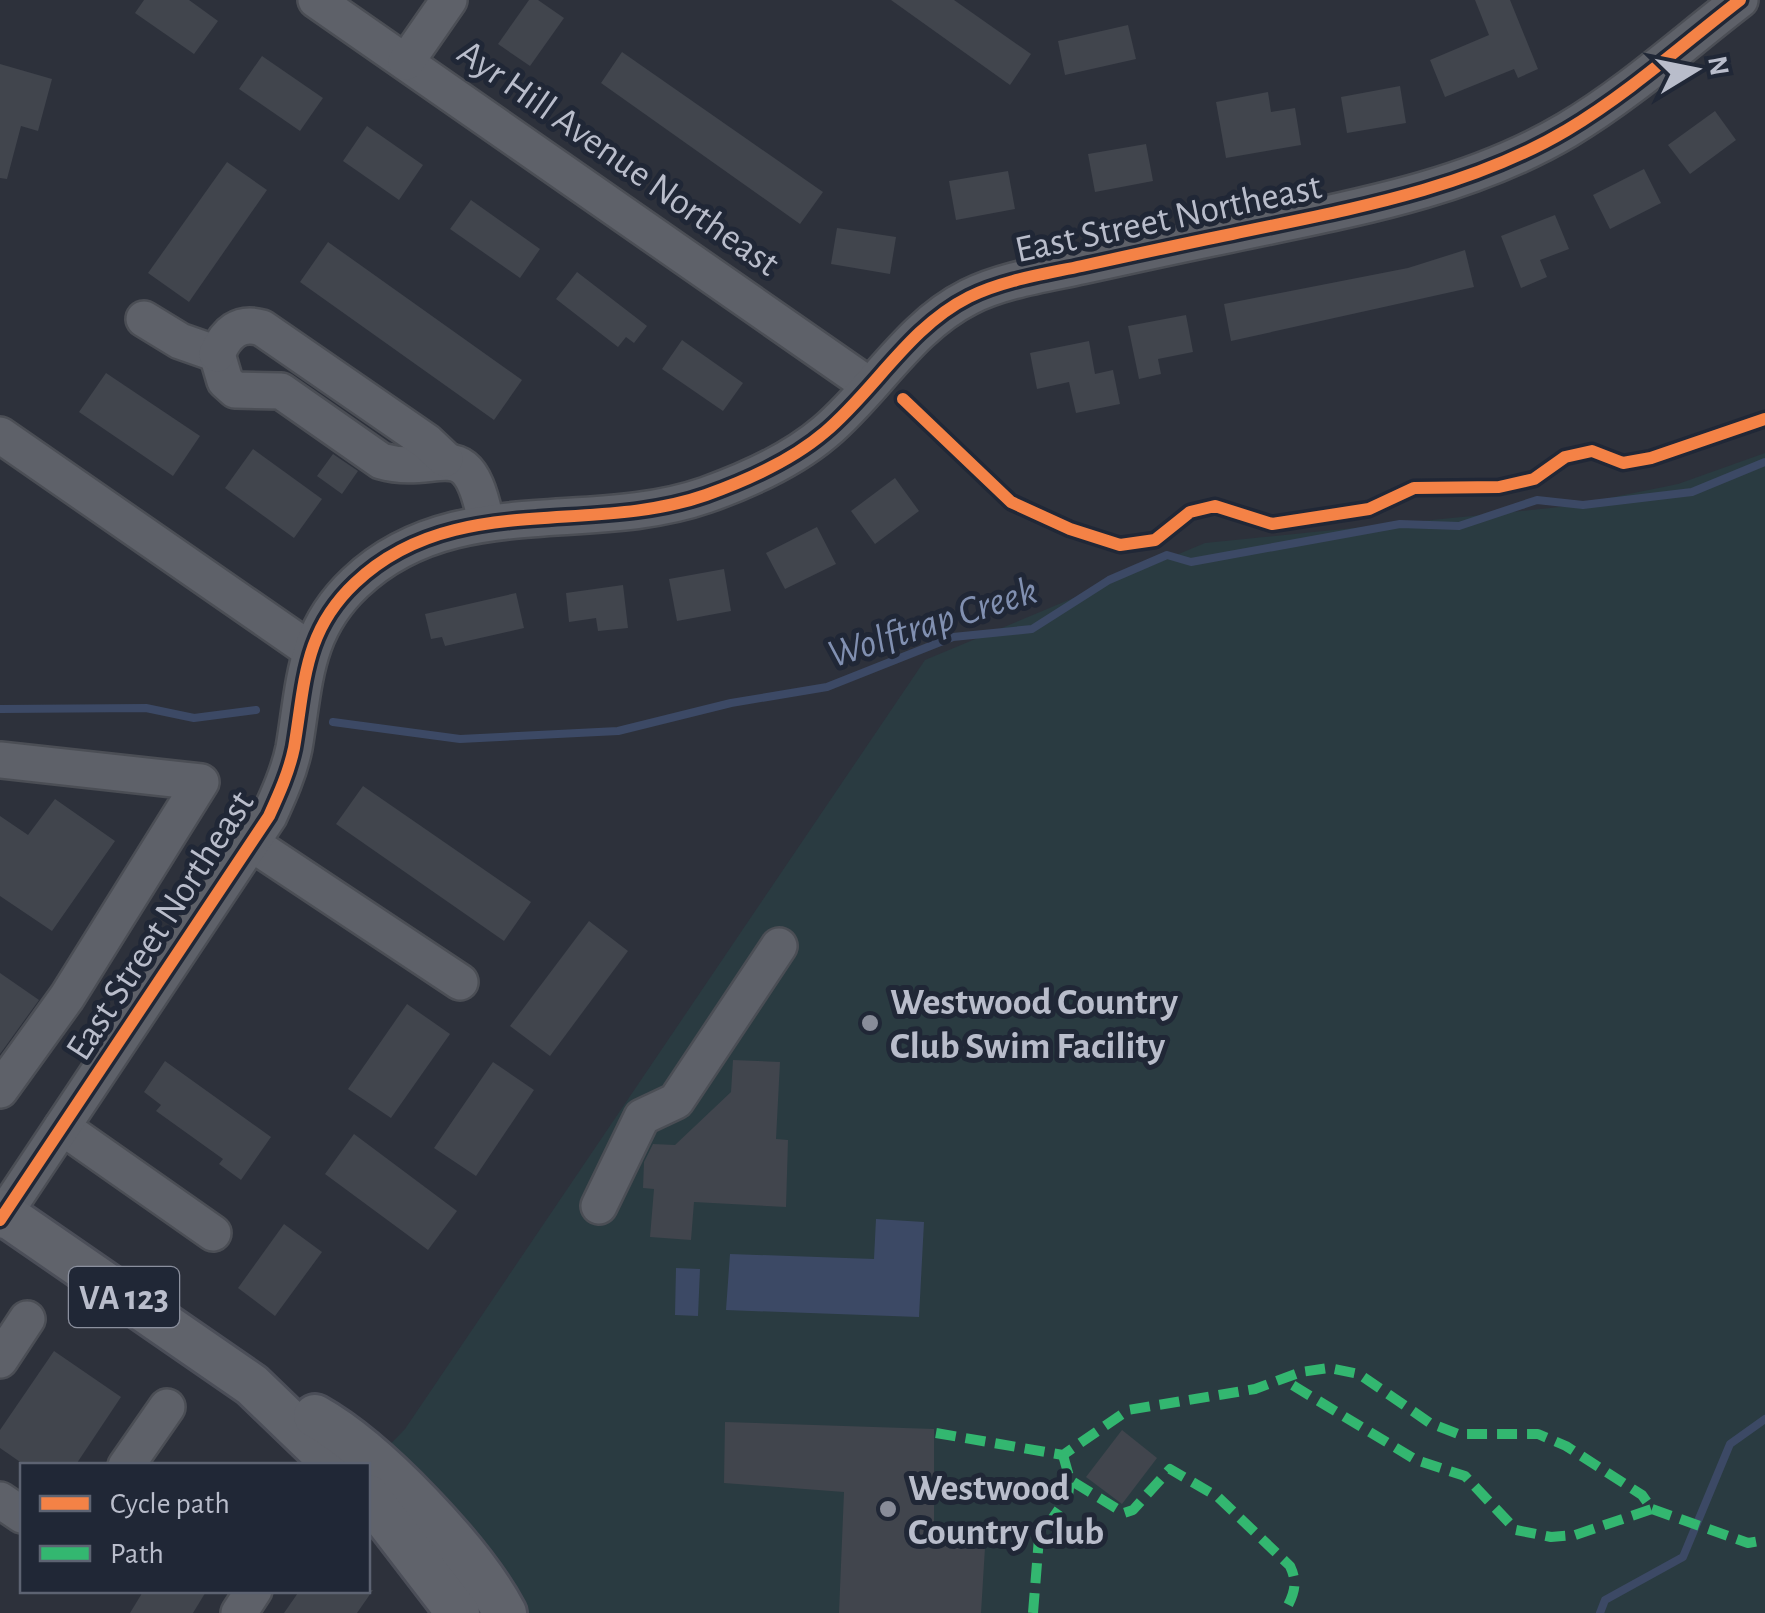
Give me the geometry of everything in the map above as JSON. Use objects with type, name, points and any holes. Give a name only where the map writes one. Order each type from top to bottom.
[{"type":"main road","name":"VA 123","points":[[1,1215],[252,1386],[320,1418],[354,1442],[455,1544],[485,1610]]},
{"type":"main road","name":"VA 123","points":[[252,1386],[333,1463]]},
{"type":"main road","name":"VA 123","points":[[370,1498],[485,1610]]},
{"type":"street","name":"Ayr Hill Avenue Northeast","points":[[316,0],[870,386]]},
{"type":"street","points":[[406,62],[449,0]]},
{"type":"street","name":"East Street Northeast","points":[[1,1215],[251,844],[284,782],[310,650],[339,602],[376,564],[441,531],[486,522],[650,508],[699,498],[792,456],[825,432],[936,318],[989,288],[1412,192],[1528,151],[1618,96],[1740,0]]},
{"type":"street","points":[[144,319],[180,341],[217,354]]},
{"type":"street","points":[[445,459],[394,464],[381,461],[289,396],[275,390],[235,390],[225,381],[217,354],[231,331],[250,324],[310,361],[476,480],[486,522]]},
{"type":"street","points":[[289,396],[310,361]]},
{"type":"street","points":[[0,435],[310,650]]},
{"type":"street","points":[[0,760],[201,782],[67,997],[0,1090]]},
{"type":"street","points":[[251,844],[460,982]]},
{"type":"street","points":[[599,1206],[642,1117],[676,1102],[779,946]]},
{"type":"street","points":[[62,1127],[213,1233]]},
{"type":"street","points":[[0,1360],[28,1319]]},
{"type":"street","points":[[128,1463],[167,1407]]},
{"type":"shaded area","name":"Westwood Country Club","points":[[1765,453],[1765,1613],[504,1613],[374,1461],[405,1429],[925,660],[1205,543],[1570,506],[1678,484]]},
{"type":"water","points":[[876,1219],[924,1222],[919,1317],[726,1310],[730,1254],[874,1259]]},
{"type":"water","points":[[676,1268],[700,1269],[698,1316],[675,1315]]},
{"type":"building","points":[[144,0],[189,0],[218,21],[194,54],[135,13]]},
{"type":"building","points":[[529,0],[538,0],[564,18],[530,66],[498,44]]},
{"type":"building","points":[[891,0],[954,0],[1031,54],[1010,85]]},
{"type":"building","points":[[1475,0],[1510,0],[1538,69],[1518,78],[1514,69],[1445,97],[1430,60],[1489,35]]},
{"type":"building","points":[[1128,25],[1136,59],[1065,75],[1058,41]]},
{"type":"building","points":[[622,52],[823,192],[800,224],[601,83]]},
{"type":"building","points":[[262,56],[323,98],[300,131],[239,89]]},
{"type":"building","points":[[0,64],[52,79],[38,131],[21,126],[7,179],[0,178]]},
{"type":"building","points":[[1400,86],[1406,123],[1347,133],[1341,97]]},
{"type":"building","points":[[1268,92],[1271,112],[1295,108],[1301,145],[1226,158],[1216,102]]},
{"type":"building","points":[[1715,111],[1736,140],[1690,174],[1668,145]]},
{"type":"building","points":[[367,126],[423,165],[399,200],[343,161]]},
{"type":"building","points":[[1146,144],[1153,181],[1095,192],[1088,154]]},
{"type":"building","points":[[227,162],[267,190],[189,302],[148,273]]},
{"type":"building","points":[[1644,169],[1661,203],[1610,229],[1593,195]]},
{"type":"building","points":[[1008,171],[1015,209],[956,220],[949,181]]},
{"type":"building","points":[[471,200],[540,249],[520,278],[450,229]]},
{"type":"building","points":[[1555,215],[1569,249],[1540,260],[1547,277],[1521,288],[1501,236]]},
{"type":"building","points":[[837,228],[896,237],[890,274],[831,264]]},
{"type":"building","points":[[328,242],[522,380],[494,420],[300,282]]},
{"type":"building","points":[[1465,250],[1474,287],[1231,341],[1224,304],[1408,268]]},
{"type":"building","points":[[577,272],[647,326],[634,343],[626,337],[618,347],[556,299]]},
{"type":"building","points":[[1186,315],[1193,352],[1158,359],[1161,374],[1139,379],[1128,326]]},
{"type":"building","points":[[682,340],[743,383],[723,411],[662,369]]},
{"type":"building","points":[[1089,341],[1095,374],[1113,370],[1120,404],[1076,413],[1069,382],[1037,389],[1030,353]]},
{"type":"building","points":[[106,373],[200,436],[173,476],[79,412]]},
{"type":"building","points":[[253,449],[322,499],[294,538],[225,488]]},
{"type":"building","points":[[333,454],[358,471],[342,494],[317,476]]},
{"type":"building","points":[[895,478],[919,511],[875,544],[851,511]]},
{"type":"building","points":[[817,527],[836,564],[785,589],[766,553]]},
{"type":"building","points":[[724,569],[731,611],[677,621],[669,579]]},
{"type":"building","points":[[623,585],[628,628],[598,631],[596,618],[569,622],[566,593]]},
{"type":"building","points":[[516,593],[524,628],[445,646],[442,637],[431,639],[425,614]]},
{"type":"building","points":[[363,786],[531,902],[504,941],[336,824]]},
{"type":"building","points":[[55,799],[115,841],[52,931],[0,896],[0,816],[28,835]]},
{"type":"building","points":[[589,921],[628,951],[550,1056],[510,1026]]},
{"type":"building","points":[[0,973],[39,1000],[0,1054]]},
{"type":"building","points":[[407,1004],[450,1034],[391,1118],[348,1089]]},
{"type":"building","points":[[733,1060],[780,1062],[776,1139],[788,1140],[786,1207],[694,1202],[691,1240],[650,1237],[654,1189],[643,1188],[644,1162],[653,1144],[675,1145],[731,1092]]},
{"type":"building","points":[[165,1061],[271,1137],[241,1180],[219,1164],[223,1159],[156,1111],[161,1105],[144,1092]]},
{"type":"building","points":[[493,1062],[534,1090],[476,1176],[434,1148]]},
{"type":"building","points":[[354,1134],[457,1211],[428,1250],[325,1174]]},
{"type":"building","points":[[284,1224],[322,1252],[275,1316],[238,1288]]},
{"type":"building","points":[[54,1351],[121,1397],[77,1463],[22,1463],[0,1448],[0,1430]]},
{"type":"building","name":"Westwood Country Club","points":[[725,1422],[934,1429],[934,1527],[986,1531],[981,1613],[839,1613],[844,1492],[724,1483]]},
{"type":"building","points":[[1122,1430],[1157,1458],[1122,1504],[1086,1477]]},
{"type":"building","points":[[373,1590],[357,1613],[284,1613],[298,1593]]},
{"type":"building","points":[[142,1593],[205,1593],[193,1613],[130,1613]]},
{"type":"waterway","name":"Wolftrap Creek","points":[[333,722],[460,739],[618,731],[731,703],[827,687],[953,637],[1032,629],[1109,580],[1167,555],[1191,562],[1400,524],[1459,526],[1537,500],[1583,505],[1692,492],[1765,462]]},
{"type":"waterway","name":"Wolftrap Creek","points":[[0,709],[146,708],[194,718],[256,710]]},
{"type":"waterway","points":[[1600,1613],[1605,1600],[1683,1557],[1730,1444],[1765,1419]]},
{"type":"marked path","points":[[936,1433],[1063,1455],[1128,1410],[1255,1389],[1301,1372],[1329,1368],[1359,1374],[1430,1423],[1458,1434],[1538,1434],[1566,1446],[1642,1495],[1652,1509],[1575,1535],[1551,1537],[1516,1530],[1465,1476],[1416,1460],[1284,1380]]},
{"type":"marked path","points":[[1063,1455],[1070,1480],[1124,1513],[1133,1510],[1170,1469],[1218,1497],[1290,1566],[1294,1590],[1284,1613]]},
{"type":"marked path","points":[[1033,1613],[1039,1538],[1068,1496],[1070,1480]]},
{"type":"marked path","points":[[1652,1509],[1748,1543],[1765,1540]]},
{"type":"cycle path","points":[[0,1220],[269,816],[292,757],[309,660],[325,620],[355,583],[393,554],[435,536],[478,525],[661,507],[738,483],[783,461],[825,432],[928,325],[969,297],[1024,278],[1404,196],[1488,168],[1528,151],[1590,116],[1740,0]]},
{"type":"cycle path","points":[[903,399],[1011,502],[1070,529],[1120,545],[1155,540],[1190,512],[1215,506],[1272,524],[1369,509],[1414,488],[1499,487],[1534,479],[1565,457],[1592,451],[1623,463],[1651,458],[1765,419]]},
{"type":"place","name":"Westwood Country Club Swim Facility","points":[[870,1023]]},
{"type":"place","name":"Westwood Country Club","points":[[888,1509]]}]
